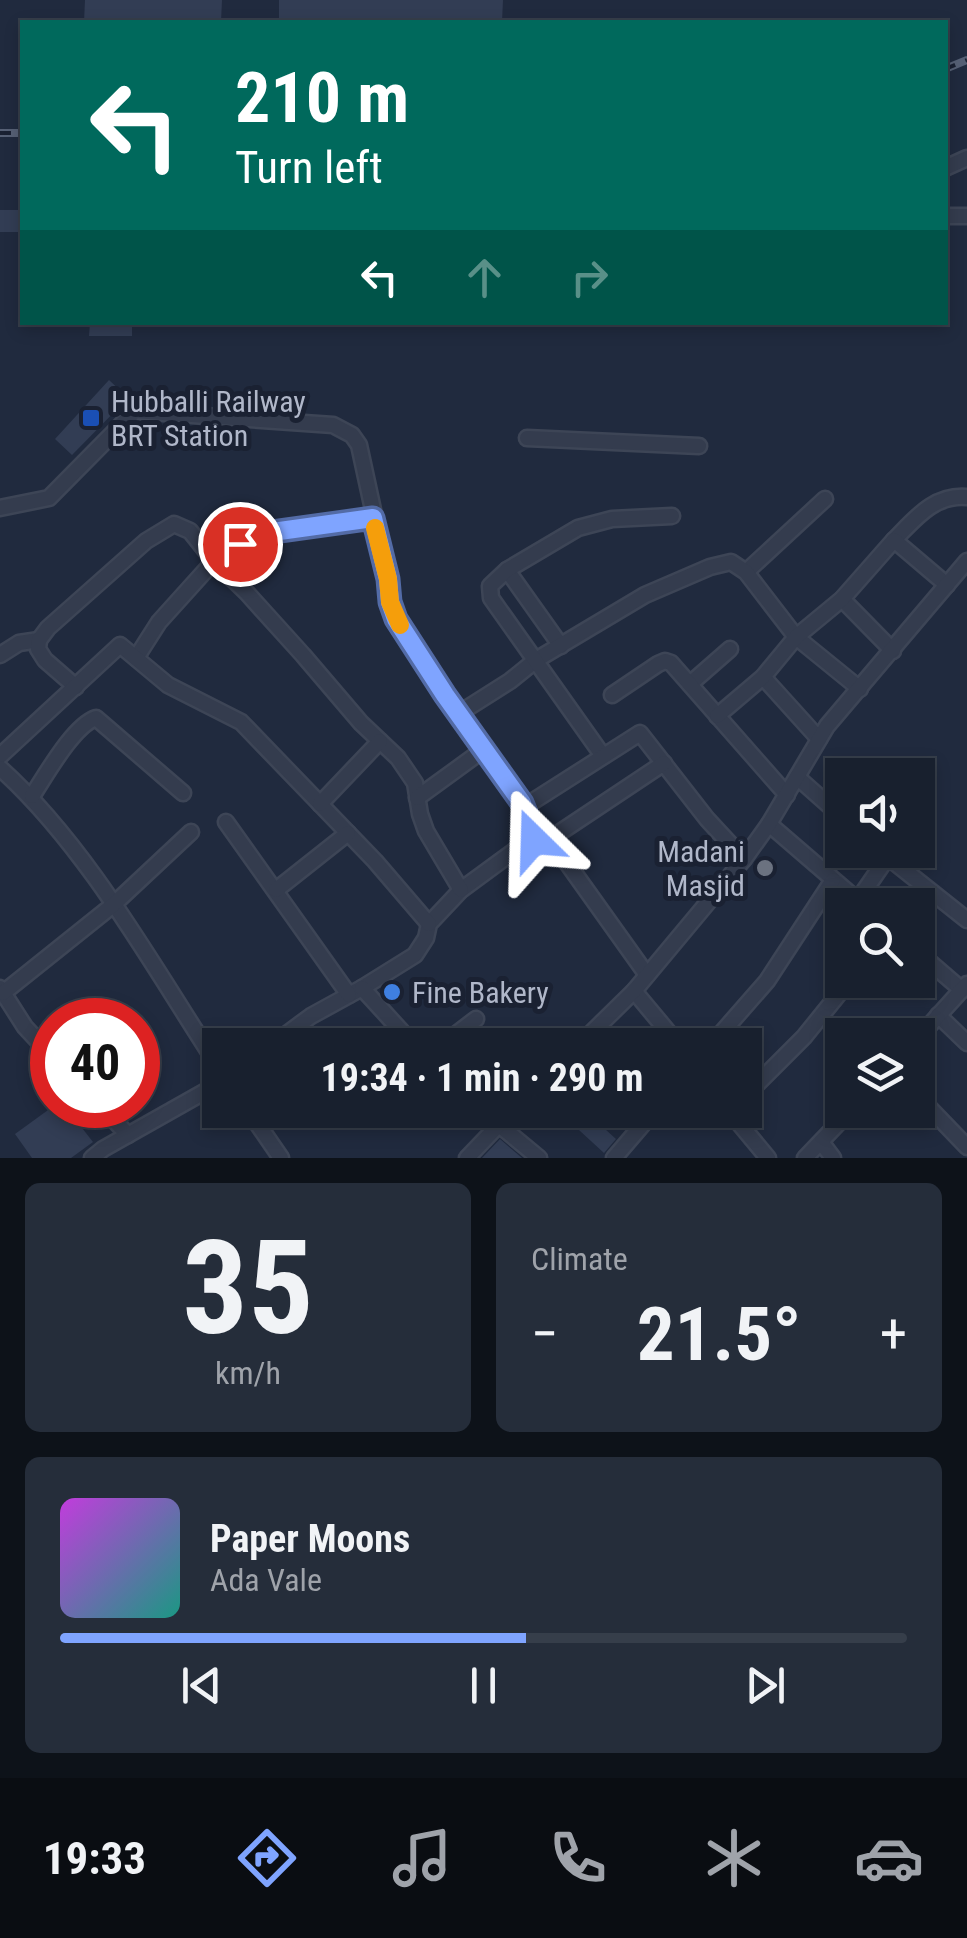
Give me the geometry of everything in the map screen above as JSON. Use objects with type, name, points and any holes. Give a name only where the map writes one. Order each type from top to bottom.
[{"type":"street","points":[[0,508],[50,498],[135,411],[333,425],[352,435],[359,445],[396,619],[524,807],[534,840]]},
{"type":"street","points":[[527,438],[699,446]]},
{"type":"street","points":[[717,716],[762,677],[796,637],[842,598],[932,504],[967,496]]},
{"type":"street","points":[[746,572],[824,499]]},
{"type":"street","points":[[603,756],[489,592],[490,586],[508,570],[578,528],[612,519],[672,516]]},
{"type":"street","points":[[136,658],[159,622],[214,560],[258,534],[373,518]]},
{"type":"street","points":[[76,687],[38,649],[48,628],[146,542],[174,524],[190,531],[360,724],[398,758],[414,782],[426,831],[461,890]]},
{"type":"street","points":[[894,540],[947,584]]},
{"type":"street","points":[[596,1028],[634,990],[744,859],[770,824],[819,738],[967,561]]},
{"type":"street","points":[[458,714],[536,660],[646,596],[710,567],[731,562],[746,572],[796,637],[860,689]]},
{"type":"street","points":[[508,570],[561,646]]},
{"type":"street","points":[[842,598],[893,650]]},
{"type":"street","points":[[0,655],[18,643],[40,640]]},
{"type":"street","points":[[0,756],[120,645],[168,685],[241,722],[430,924]]},
{"type":"street","points":[[690,684],[730,649]]},
{"type":"street","points":[[612,696],[665,661],[677,668],[786,795]]},
{"type":"street","points":[[762,677],[819,738]]},
{"type":"street","points":[[32,796],[79,728],[96,718],[183,793]]},
{"type":"street","points":[[524,807],[640,732],[707,819],[744,859]]},
{"type":"street","points":[[320,804],[380,741]]},
{"type":"street","points":[[417,798],[483,750]]},
{"type":"street","points":[[295,1028],[415,954],[430,924],[461,890],[522,846],[534,840],[550,840],[664,763]]},
{"type":"street","points":[[0,768],[32,796],[114,906],[202,1042]]},
{"type":"street","points":[[797,778],[825,802]]},
{"type":"street","points":[[226,822],[355,992],[395,1028]]},
{"type":"street","points":[[770,824],[843,888]]},
{"type":"street","points":[[30,1032],[2,990],[114,906],[191,832]]},
{"type":"street","points":[[276,890],[348,832]]},
{"type":"street","points":[[550,840],[647,975]]},
{"type":"street","points":[[901,868],[967,920]]},
{"type":"street","points":[[726,1028],[766,981],[833,880]]},
{"type":"street","points":[[935,965],[964,987],[935,1019]]},
{"type":"street","points":[[634,990],[665,1028]]},
{"type":"street","points":[[762,1079],[835,998]]},
{"type":"street","points":[[938,1016],[967,1042]]},
{"type":"street","points":[[464,1028],[476,1019]]},
{"type":"street","points":[[102,1155],[128,1135],[202,1093]]},
{"type":"street","points":[[935,1114],[967,1147]]},
{"type":"street","points":[[121,1128],[128,1135]]},
{"type":"street","points":[[260,1128],[281,1158]]},
{"type":"street","points":[[467,1158],[495,1128]]},
{"type":"street","points":[[504,1128],[539,1158]]},
{"type":"street","points":[[614,1158],[640,1128]]},
{"type":"street","points":[[744,1128],[768,1158]]},
{"type":"street","points":[[805,1158],[833,1128]]},
{"type":"street","points":[[820,1142],[834,1158]]},
{"type":"building","points":[[85,0],[222,0],[221,20],[84,20]]},
{"type":"building","points":[[279,0],[503,0],[502,20],[279,20]]},
{"type":"building","points":[[0,210],[20,210],[20,232],[0,232]]},
{"type":"building","points":[[90,325],[132,325],[132,336],[89,336]]},
{"type":"building","name":"Hubballi Railway BRT Station","points":[[109,380],[128,398],[72,455],[55,439]]},
{"type":"building","points":[[30,1123],[30,1128],[82,1128],[93,1142],[71,1158],[32,1158],[15,1134]]},
{"type":"building","points":[[577,1128],[604,1128],[616,1139],[604,1153]]},
{"type":"building","points":[[500,1139],[522,1158],[482,1158]]},
{"type":"railway","points":[[948,68],[967,60]]},
{"type":"railway","points":[[0,133],[20,133]]},
{"type":"slow traffic","points":[[375,528],[390,602],[400,625]]},
{"type":"place","name":"Hubballi Railway BRT Station","points":[[91,418]]},
{"type":"place","name":"Madani Masjid","points":[[765,868]]},
{"type":"place","name":"Fine Bakery","points":[[392,992]]},
{"type":"route","points":[[240,544],[258,534],[373,518],[396,619],[522,803],[534,840]]}]
